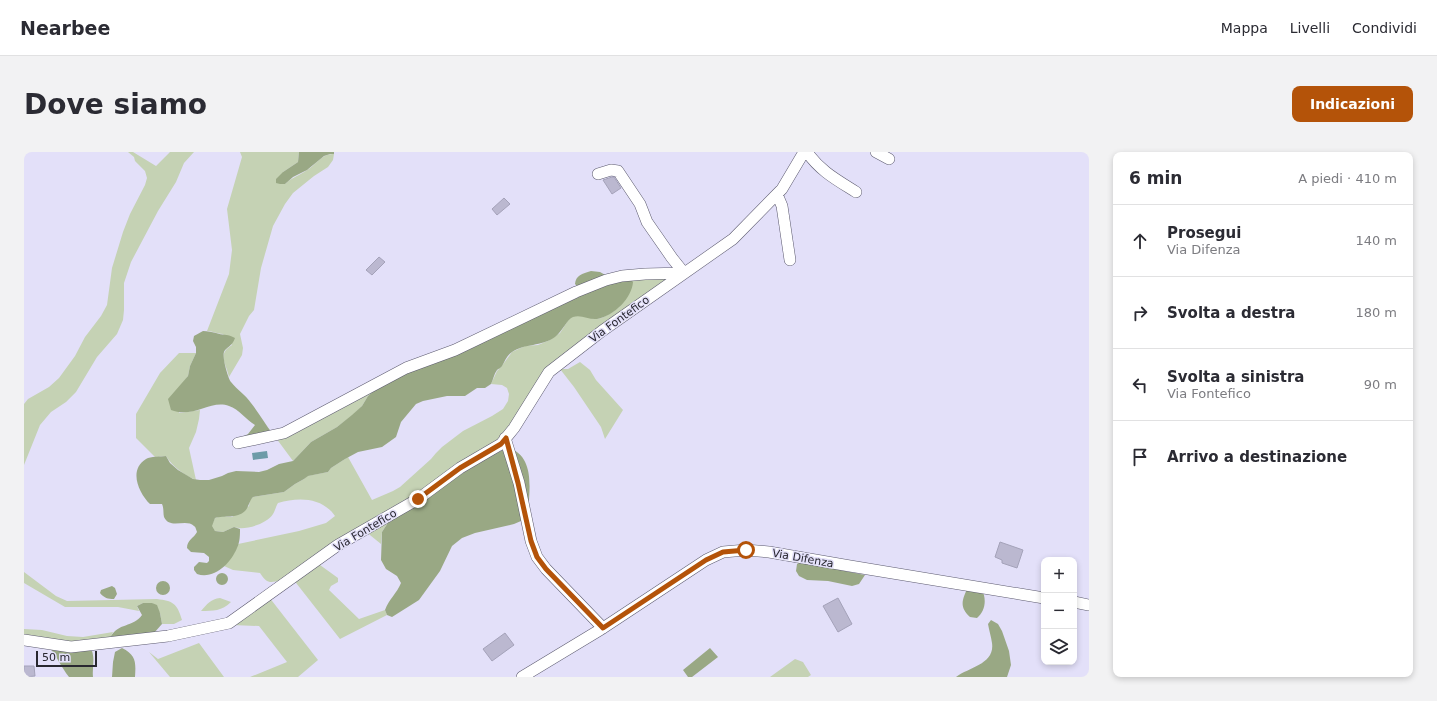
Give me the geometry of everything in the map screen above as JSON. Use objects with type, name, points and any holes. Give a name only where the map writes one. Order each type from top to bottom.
[{"type":"street","name":"Via Fontefico","points":[[24,640],[71,646],[168,636],[229,623],[338,545],[418,499],[460,468],[501,444],[514,428],[549,372],[602,331],[733,239],[782,189],[804,152]]},
{"type":"street","points":[[807,152],[813,161],[825,173],[856,192]]},
{"type":"street","points":[[876,152],[889,160]]},
{"type":"street","points":[[598,174],[611,170],[618,171],[640,204],[647,222],[684,273]]},
{"type":"street","points":[[777,194],[782,206],[790,260]]},
{"type":"street","points":[[238,442],[284,433],[406,368],[455,350],[569,295],[606,280],[622,276],[652,273],[684,273]]},
{"type":"street","points":[[506,438],[531,541],[537,557],[546,569],[603,628]]},
{"type":"street","name":"Via Difenza","points":[[522,677],[603,628],[706,560],[723,552],[746,550],[769,552],[1041,598]]},
{"type":"street","points":[[1077,603],[1089,605]]},
{"type":"shaded area","points":[[128,152],[133,152],[156,166],[170,152],[194,152],[184,163],[176,182],[158,211],[131,262],[124,283],[123,320],[117,334],[97,357],[76,392],[66,402],[51,412],[40,425],[24,465],[24,404],[28,399],[49,387],[59,378],[75,356],[85,337],[101,316],[107,305],[112,268],[123,232],[147,178],[145,171]]},
{"type":"shaded area","points":[[240,152],[299,152],[298,162],[283,172],[285,184],[310,168],[326,155],[334,154],[333,160],[328,167],[293,193],[273,226],[261,268],[254,310],[249,316],[240,334],[243,348],[242,355],[229,377],[224,355],[227,348],[232,345],[223,334],[207,331],[229,274],[232,250],[227,209],[242,157]]},
{"type":"shaded area","points":[[299,152],[334,152],[334,154],[324,156],[307,170],[293,177],[285,184],[276,183],[276,179],[283,172],[298,162]]},
{"type":"shaded area","points":[[591,271],[600,272],[607,276],[578,287],[575,284],[578,277]]},
{"type":"shaded area","points":[[664,276],[669,281],[551,364],[499,441],[411,501],[282,580],[269,582],[260,573],[233,570],[224,566],[234,553],[238,544],[299,531],[326,523],[335,516],[330,510],[317,502],[301,499],[278,503],[270,518],[255,526],[243,528],[234,527],[223,532],[215,531],[211,526],[215,518],[222,516],[232,517],[249,506],[250,500],[253,497],[284,492],[307,476],[328,472],[331,468],[348,457],[372,500],[393,491],[400,487],[442,447],[463,431],[503,409],[508,401],[509,394],[507,388],[502,385],[491,384],[497,371],[512,352],[525,346],[538,345],[550,340],[560,333],[569,319],[573,316],[583,316],[595,319],[602,318],[614,311],[620,306],[629,278]]},
{"type":"shaded area","points":[[629,278],[633,282],[632,288],[626,300],[616,310],[597,319],[579,316],[573,317],[558,335],[550,340],[539,344],[522,347],[510,353],[495,373],[491,384],[485,388],[477,388],[465,396],[447,396],[416,404],[401,422],[396,437],[382,447],[358,452],[331,468],[328,472],[308,476],[284,492],[253,497],[246,509],[238,515],[215,518],[212,526],[215,531],[223,532],[234,527],[240,529],[240,536],[239,543],[231,559],[221,569],[210,575],[197,574],[194,570],[194,567],[199,562],[207,563],[209,561],[209,557],[204,553],[191,552],[187,548],[189,541],[197,532],[195,526],[187,523],[170,523],[167,521],[164,517],[162,504],[150,504],[139,488],[136,475],[137,469],[146,459],[150,457],[166,456],[170,463],[178,470],[193,479],[200,480],[209,480],[236,471],[259,472],[279,464],[293,461],[311,442],[337,427],[352,415],[362,406],[368,396],[386,381],[539,309]]},
{"type":"shaded area","points":[[203,331],[232,336],[235,338],[224,352],[228,376],[233,385],[249,400],[273,434],[240,438],[248,434],[255,425],[233,407],[229,406],[215,405],[187,412],[171,410],[168,399],[188,376],[190,366],[196,353],[196,347],[193,341],[194,336]]},
{"type":"shaded area","points":[[179,353],[196,353],[190,366],[188,376],[183,383],[179,413],[200,410],[196,432],[189,448],[196,480],[179,470],[166,456],[155,457],[136,438],[136,414],[160,373]]},
{"type":"shaded area","points":[[580,362],[590,370],[596,380],[623,410],[605,439],[601,427],[560,369],[568,369]]},
{"type":"shaded area","points":[[378,389],[368,396],[362,406],[353,415],[337,427],[311,442],[293,461],[276,438]]},
{"type":"shaded area","points":[[512,449],[520,455],[528,470],[530,490],[528,518],[514,524],[475,533],[462,538],[452,546],[440,571],[419,600],[392,617],[387,615],[385,610],[401,583],[397,576],[386,569],[381,560],[382,532],[391,518],[490,456],[503,450]]},
{"type":"shaded area","points":[[267,451],[268,458],[253,460],[252,453]]},
{"type":"shaded area","points":[[391,518],[382,532],[381,544],[365,531]]},
{"type":"shaded area","points":[[329,557],[320,565],[338,578],[338,582],[331,586],[329,590],[359,619],[385,610],[387,615],[340,639],[293,579]]},
{"type":"shaded area","points":[[801,562],[865,575],[859,584],[852,586],[828,581],[807,580],[799,576],[796,571],[797,564]]},
{"type":"shaded area","points":[[24,572],[56,596],[67,601],[157,599],[174,604],[182,620],[174,624],[162,624],[160,613],[152,603],[143,603],[137,606],[139,611],[118,607],[65,607],[24,583]]},
{"type":"shaded area","points":[[220,573],[224,573],[228,579],[224,585],[220,585],[216,581],[216,577]]},
{"type":"shaded area","points":[[160,581],[166,581],[170,585],[170,591],[166,595],[160,595],[156,591],[156,585]]},
{"type":"shaded area","points":[[112,586],[115,588],[117,594],[114,599],[106,598],[100,593],[101,590]]},
{"type":"shaded area","points":[[968,587],[982,590],[984,594],[985,601],[983,609],[977,618],[970,617],[963,607],[964,596]]},
{"type":"shaded area","points":[[269,597],[318,660],[298,677],[250,677],[287,662],[259,626],[232,625]]},
{"type":"shaded area","points":[[220,598],[231,602],[221,609],[201,611],[207,604]]},
{"type":"shaded area","points":[[143,603],[152,603],[157,605],[160,613],[162,624],[154,633],[110,638],[117,629],[134,622],[142,615],[137,606]]},
{"type":"shaded area","points":[[991,620],[998,624],[1009,651],[1011,665],[1007,677],[956,677],[980,664],[990,656],[992,643],[988,624]]},
{"type":"shaded area","points":[[24,629],[42,630],[67,636],[83,637],[113,632],[110,638],[76,645],[24,636]]},
{"type":"shaded area","points":[[199,643],[224,677],[170,677],[149,652],[158,659]]},
{"type":"shaded area","points":[[48,646],[92,651],[93,677],[69,677]]},
{"type":"shaded area","points":[[122,648],[133,656],[135,663],[135,677],[112,677],[115,652]]},
{"type":"shaded area","points":[[710,648],[718,657],[692,677],[688,677],[683,670]]},
{"type":"shaded area","points":[[795,659],[803,662],[811,675],[808,677],[770,677]]},
{"type":"building","points":[[614,177],[621,188],[612,194],[603,180]]},
{"type":"building","points":[[504,198],[510,204],[497,215],[492,209]]},
{"type":"building","points":[[379,257],[385,262],[372,275],[366,270]]},
{"type":"building","points":[[1000,542],[1023,550],[1017,568],[1002,563],[1002,560],[995,557]]},
{"type":"building","points":[[838,598],[852,624],[838,632],[823,606]]},
{"type":"building","points":[[505,633],[514,645],[492,661],[483,649]]},
{"type":"building","points":[[24,666],[34,666],[35,676],[24,677]]},
{"type":"route","points":[[418,499],[460,468],[501,444],[506,438],[531,541],[537,557],[546,569],[603,628],[706,560],[723,552],[746,550]]}]
